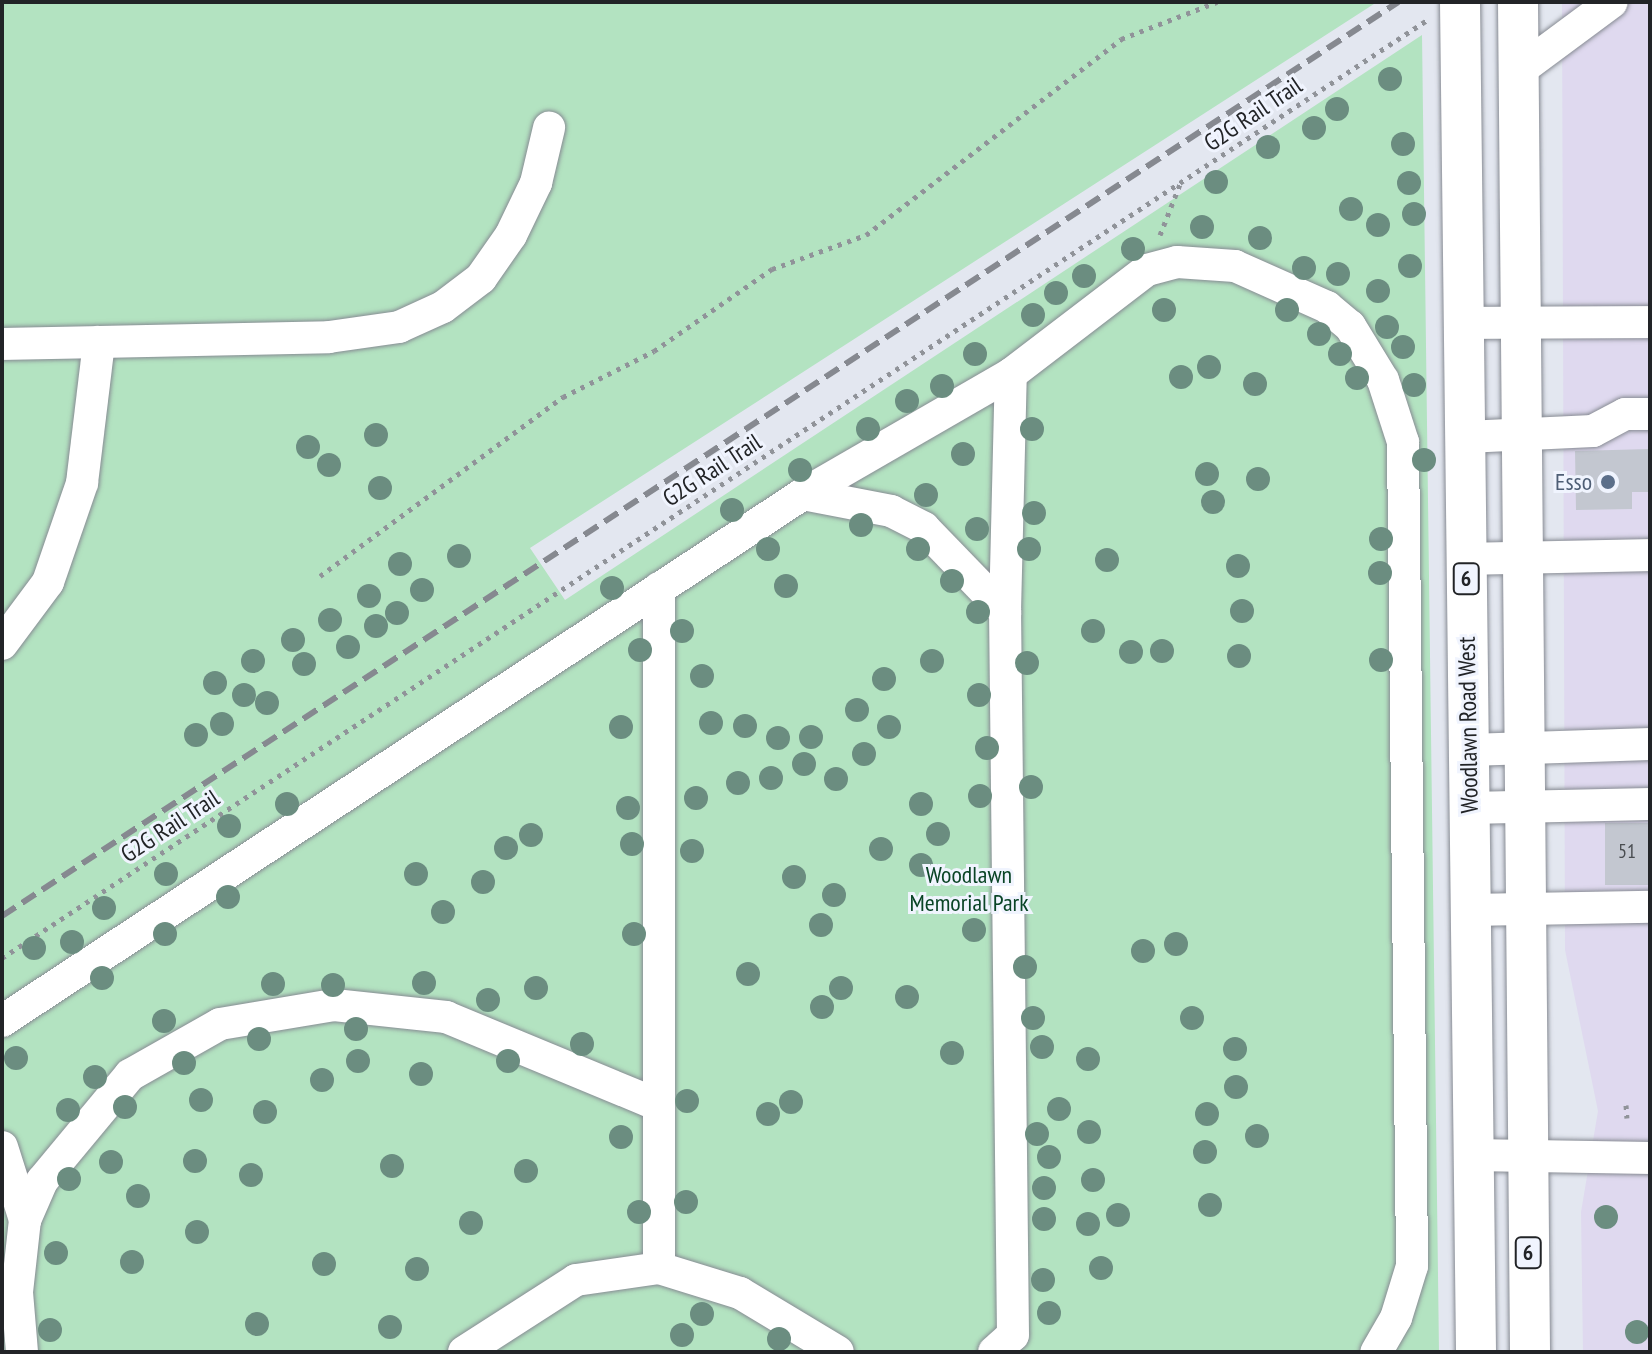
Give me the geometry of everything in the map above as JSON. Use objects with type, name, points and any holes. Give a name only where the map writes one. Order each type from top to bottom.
[{"type":"main road","name":"6","points":[[1518,2],[1530,1352]]},
{"type":"main road","name":"Woodlawn Road West","points":[[1450,7],[1466,437],[1476,1352]]},
{"type":"lane","points":[[1520,70],[1612,2]]},
{"type":"lane","points":[[2,344],[329,337],[399,327],[443,307],[481,278],[511,235],[536,183],[549,128]]},
{"type":"lane","points":[[2,1021],[803,494],[1011,374],[1147,270],[1177,262],[1235,266],[1327,307],[1350,326],[1397,413],[1405,472],[1413,1241],[1407,1290],[1376,1352]]},
{"type":"lane","points":[[1463,323],[1650,322]]},
{"type":"lane","points":[[2,644],[48,582],[82,483],[99,342]]},
{"type":"lane","points":[[1011,374],[1005,612],[1014,1346]]},
{"type":"lane","points":[[1466,437],[1593,431],[1625,414],[1650,414]]},
{"type":"lane","points":[[803,494],[891,511],[924,528],[1005,612]]},
{"type":"lane","points":[[1466,559],[1650,555]]},
{"type":"lane","points":[[659,588],[654,1103],[659,1268]]},
{"type":"lane","points":[[1469,750],[1650,744]]},
{"type":"lane","points":[[1469,808],[1650,804]]},
{"type":"lane","points":[[1470,910],[1650,907]]},
{"type":"lane","points":[[25,1220],[84,1124],[130,1075],[220,1024],[276,1010],[392,1007],[446,1017],[654,1103]]},
{"type":"lane","points":[[2,1147],[25,1220],[17,1292],[22,1352]]},
{"type":"lane","points":[[1473,1155],[1650,1158]]},
{"type":"lane","points":[[464,1352],[576,1280],[659,1268],[740,1293],[838,1352]]},
{"type":"path","points":[[320,576],[563,397],[654,351],[772,269],[866,235],[1121,39],[1217,2]]},
{"type":"path","name":"G2G Rail Trail","points":[[2,958],[1450,7]]},
{"type":"path","points":[[1147,270],[1180,183]]},
{"type":"path","points":[[1626,1105],[1627,1118]]},
{"type":"shaded area","points":[[1562,2],[1650,2],[1650,1352],[1583,1352],[1581,1212],[1598,1111],[1565,950]]},
{"type":"green space","name":"Woodlawn Memorial Park","points":[[2,2],[1377,2],[530,548],[565,600],[1422,35],[1439,1352],[2,1352]]},
{"type":"building","points":[[1650,449],[1650,492],[1632,492],[1632,509],[1576,510],[1575,451]]},
{"type":"building","points":[[1605,823],[1650,823],[1650,885],[1605,885]]},
{"type":"railway","points":[[2,916],[1398,2]]},
{"type":"place","name":"Esso","points":[[1608,482]]}]
